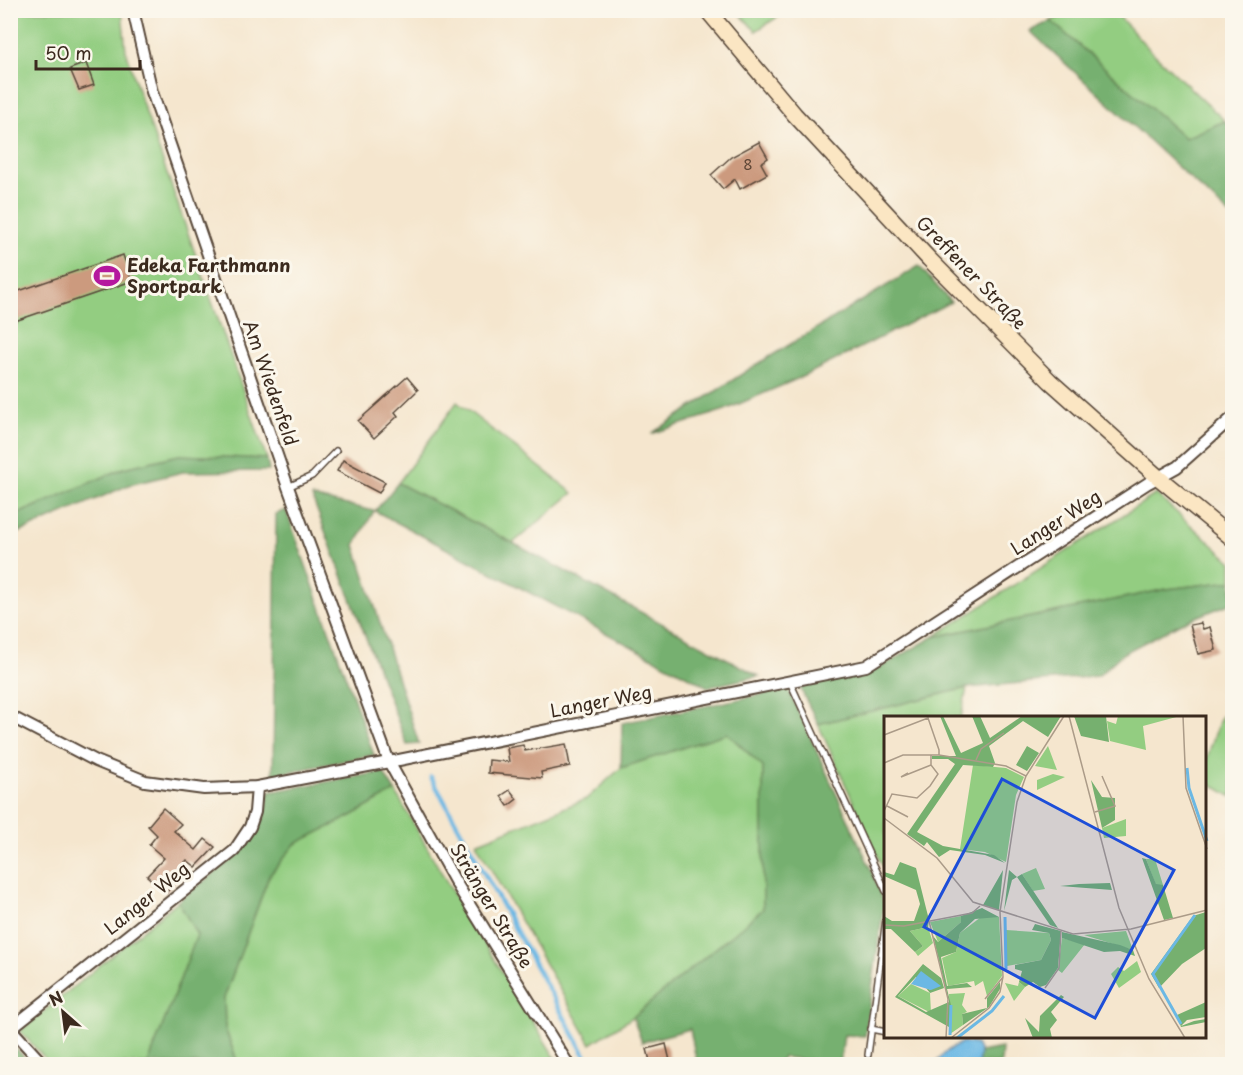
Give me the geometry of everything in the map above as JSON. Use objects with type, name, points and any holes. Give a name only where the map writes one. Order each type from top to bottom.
[{"type":"main road","name":"Greffener Straße","points":[[707,10],[795,116],[929,259],[1050,381],[1160,478],[1233,538]]},
{"type":"street","name":"Am Wiedenfeld","points":[[133,10],[152,92],[288,487],[389,762]]},
{"type":"street","name":"Langer Weg","points":[[11,1029],[234,850],[250,826],[255,812],[256,787],[866,666],[1177,467],[1233,418]]},
{"type":"street","points":[[10,716],[96,761],[145,781],[204,789],[256,787]]},
{"type":"street","name":"Stränger Straße","points":[[389,762],[456,883],[568,1065]]},
{"type":"street","points":[[11,1029],[43,1065]]},
{"type":"lane","points":[[288,487],[312,476],[336,451]]},
{"type":"lane","points":[[790,681],[884,887]]},
{"type":"lane","points":[[868,1055],[884,934]]},
{"type":"lane","points":[[871,1029],[884,1032]]},
{"type":"green space","name":"Edeka Farthmann Sportpark","points":[[11,11],[122,11],[126,51],[140,96],[267,459],[179,455],[124,468],[11,517]]},
{"type":"green space","points":[[737,11],[787,11],[756,31]]},
{"type":"green space","points":[[1072,11],[1114,11],[1151,51],[1225,121],[1185,138],[1051,21]]},
{"type":"green space","points":[[1051,21],[1185,138],[1225,121],[1232,128],[1232,217],[1030,31]]},
{"type":"green space","points":[[919,266],[951,302],[804,376],[725,410],[651,434],[748,370]]},
{"type":"green space","points":[[457,402],[573,493],[513,543],[398,483]]},
{"type":"green space","points":[[179,455],[267,459],[269,471],[183,472],[129,485],[11,536],[11,517],[124,468]]},
{"type":"green space","points":[[398,483],[759,676],[708,687],[375,511]]},
{"type":"green space","points":[[1156,494],[1232,562],[1232,581],[1167,589],[933,637]]},
{"type":"green space","points":[[312,497],[374,511],[355,545],[419,744],[407,745]]},
{"type":"green space","points":[[286,510],[374,755],[273,775],[276,514]]},
{"type":"green space","points":[[1232,581],[1232,603],[1181,623],[1122,654],[1098,676],[967,688],[818,724],[800,688],[876,670],[933,637],[1167,589]]},
{"type":"green space","points":[[967,688],[961,716],[884,716],[884,870],[818,724]]},
{"type":"green space","points":[[788,689],[871,869],[884,904],[865,1036],[844,1035],[840,1064],[783,1057],[777,1064],[697,1064],[690,1029],[642,1042],[633,1017],[763,909],[763,767],[727,733],[621,768],[622,723]]},
{"type":"green space","points":[[1221,716],[1232,718],[1232,797],[1207,782],[1207,758]]},
{"type":"green space","points":[[727,733],[763,767],[763,909],[633,1017],[591,1044],[476,843],[586,799],[621,768]]},
{"type":"green space","points":[[383,772],[395,791],[295,844],[269,876],[224,998],[225,1028],[238,1064],[148,1064],[197,935],[178,901],[239,854],[265,816],[269,792]]},
{"type":"green space","points":[[395,791],[452,891],[559,1064],[238,1064],[225,1028],[224,998],[269,876],[295,844]]},
{"type":"green space","points":[[178,901],[197,935],[148,1064],[50,1064],[20,1031]]},
{"type":"green space","points":[[10,1042],[27,1060],[21,1064],[11,1064]]},
{"type":"green space","points":[[1002,1048],[1001,1064],[978,1064],[980,1052]]},
{"type":"water","points":[[962,1042],[976,1044],[980,1052],[978,1064],[935,1064],[944,1053]]},
{"type":"building","points":[[86,63],[94,85],[79,90],[70,69]]},
{"type":"building","points":[[759,142],[768,158],[761,163],[767,174],[740,189],[735,179],[723,189],[711,175],[731,157]]},
{"type":"building","points":[[123,255],[132,281],[15,321],[10,308],[10,294]]},
{"type":"building","points":[[407,377],[418,390],[395,412],[398,416],[374,438],[358,421]]},
{"type":"building","points":[[343,460],[385,482],[379,493],[337,471]]},
{"type":"building","points":[[1201,623],[1203,629],[1210,627],[1216,650],[1198,654],[1190,625]]},
{"type":"building","points":[[566,744],[570,766],[541,772],[542,778],[488,773],[489,760],[509,762],[507,748],[523,745],[525,751]]},
{"type":"building","points":[[510,790],[517,799],[508,806],[501,796]]},
{"type":"building","points":[[163,808],[181,824],[174,831],[196,850],[205,839],[215,847],[196,867],[187,860],[171,879],[175,882],[166,893],[147,876],[164,858],[149,845],[157,835],[148,826]]},
{"type":"building","points":[[666,1044],[671,1065],[651,1065],[647,1049]]},
{"type":"waterway","points":[[431,777],[590,1064]]},
{"type":"place","name":"Edeka Farthmann Sportpark","points":[[107,276]]}]
